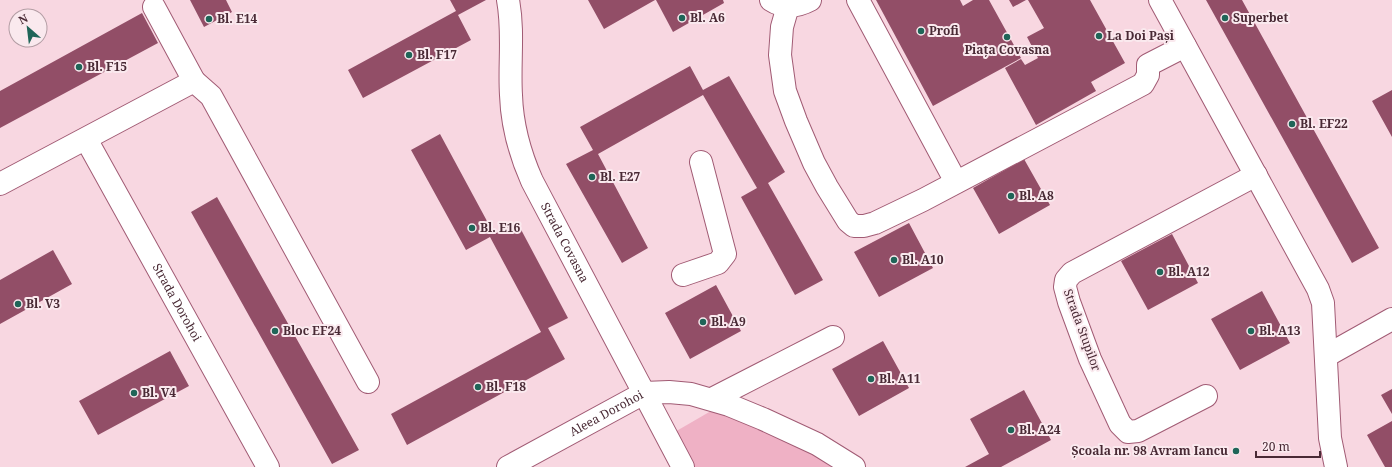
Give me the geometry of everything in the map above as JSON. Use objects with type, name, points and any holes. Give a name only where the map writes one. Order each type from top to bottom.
[{"type":"street","name":"Strada Covasna","points":[[508,0],[512,34],[512,114],[523,161],[532,181],[683,467]]},
{"type":"street","points":[[810,0],[797,6],[779,3],[782,27],[780,55],[785,91],[814,163],[848,221],[854,226],[864,226],[876,223],[1143,84],[1148,75],[1148,65],[1185,46]]},
{"type":"street","points":[[858,0],[956,182]]},
{"type":"street","points":[[1160,0],[1318,289],[1323,303],[1330,438],[1336,467]]},
{"type":"street","points":[[154,7],[194,81],[211,96],[368,382]]},
{"type":"street","points":[[0,184],[194,81]]},
{"type":"street","name":"Strada Dorohoi","points":[[86,139],[268,467]]},
{"type":"street","points":[[684,275],[718,263],[725,254],[701,162]]},
{"type":"street","name":"Strada Stupilor","points":[[1206,396],[1138,431],[1128,432],[1120,424],[1090,359],[1069,302],[1065,287],[1066,280],[1072,273],[1256,175]]},
{"type":"street","points":[[1326,356],[1387,321]]},
{"type":"street","points":[[712,399],[833,337]]},
{"type":"street","name":"Aleea Dorohoi","points":[[508,467],[644,393],[669,392],[683,393],[712,399],[763,419],[817,444],[854,467]]},
{"type":"shaded area","points":[[711,411],[745,420],[761,427],[837,467],[692,467],[673,433]]},
{"type":"building","name":"Bl. E14","points":[[190,0],[226,0],[232,12],[204,27]]},
{"type":"building","name":"Bl. F17","points":[[450,0],[486,0],[458,15],[471,40],[363,98],[348,70],[456,11]]},
{"type":"building","points":[[588,0],[655,0],[604,29]]},
{"type":"building","name":"Bl. A6","points":[[656,0],[723,0],[724,3],[673,32]]},
{"type":"building","points":[[876,0],[960,0],[963,6],[973,0],[989,0],[1021,58],[933,106]]},
{"type":"building","points":[[1009,0],[1026,0],[1013,7]]},
{"type":"building","points":[[1028,0],[1090,0],[1125,63],[1091,82],[1096,91],[1036,125],[1005,68],[1021,59],[1025,65],[1038,58],[1027,37],[1044,28]]},
{"type":"building","name":"Bl. EF22","points":[[1206,0],[1242,0],[1379,248],[1352,263]]},
{"type":"building","name":"Bl. F15","points":[[142,13],[158,43],[0,128],[0,91]]},
{"type":"building","name":"Bl. E27","points":[[690,66],[703,90],[729,76],[785,172],[768,183],[823,280],[795,295],[741,197],[757,188],[703,95],[598,154],[648,248],[622,263],[566,164],[593,150],[580,127]]},
{"type":"building","points":[[1392,90],[1392,137],[1372,101]]},
{"type":"building","points":[[440,134],[494,234],[517,222],[568,318],[548,328],[565,359],[407,445],[391,414],[541,332],[490,237],[466,250],[411,150]]},
{"type":"building","name":"Bl. A8","points":[[1024,159],[1050,205],[999,234],[973,188]]},
{"type":"building","name":"Bloc EF24","points":[[217,197],[359,450],[332,464],[191,212]]},
{"type":"building","name":"Bl. A10","points":[[909,223],[933,268],[879,297],[854,252]]},
{"type":"building","name":"Bl. A12","points":[[1172,234],[1198,283],[1148,310],[1121,261]]},
{"type":"building","name":"Bl. V3","points":[[53,250],[72,284],[0,324],[0,280]]},
{"type":"building","name":"Bl. A9","points":[[716,285],[741,331],[690,359],[665,313]]},
{"type":"building","name":"Bl. A13","points":[[1262,291],[1290,343],[1240,370],[1211,319]]},
{"type":"building","name":"Bl. A11","points":[[883,341],[909,388],[859,416],[832,369]]},
{"type":"building","name":"Bl. V4","points":[[170,351],[189,386],[98,435],[79,401]]},
{"type":"building","points":[[1392,389],[1392,414],[1381,395]]},
{"type":"building","name":"Bl. A24","points":[[1024,390],[1051,440],[1001,467],[965,467],[989,454],[970,419]]},
{"type":"building","points":[[1392,421],[1392,467],[1385,467],[1367,435]]},
{"type":"place","name":"Bl. A6","points":[[682,18]]},
{"type":"place","name":"Superbet","points":[[1225,18]]},
{"type":"place","name":"Bl. E14","points":[[209,19]]},
{"type":"place","name":"Profi","points":[[921,31]]},
{"type":"place","name":"La Doi Pași","points":[[1099,36]]},
{"type":"place","name":"Piața Covasna","points":[[1007,37]]},
{"type":"place","name":"Bl. F17","points":[[409,55]]},
{"type":"place","name":"Bl. F15","points":[[79,67]]},
{"type":"place","name":"Bl. EF22","points":[[1292,124]]},
{"type":"place","name":"Bl. E27","points":[[592,177]]},
{"type":"place","name":"Bl. A8","points":[[1011,196]]},
{"type":"place","name":"Bl. E16","points":[[472,228]]},
{"type":"place","name":"Bl. A10","points":[[894,260]]},
{"type":"place","name":"Bl. A12","points":[[1160,272]]},
{"type":"place","name":"Bl. V3","points":[[18,304]]},
{"type":"place","name":"Bl. A9","points":[[703,322]]},
{"type":"place","name":"Bloc EF24","points":[[275,331]]},
{"type":"place","name":"Bl. A13","points":[[1251,331]]},
{"type":"place","name":"Bl. A11","points":[[871,379]]},
{"type":"place","name":"Bl. F18","points":[[478,387]]},
{"type":"place","name":"Bl. V4","points":[[134,393]]},
{"type":"place","name":"Bl. A24","points":[[1011,430]]},
{"type":"place","name":"Școala nr. 98 Avram Iancu","points":[[1236,451]]}]
